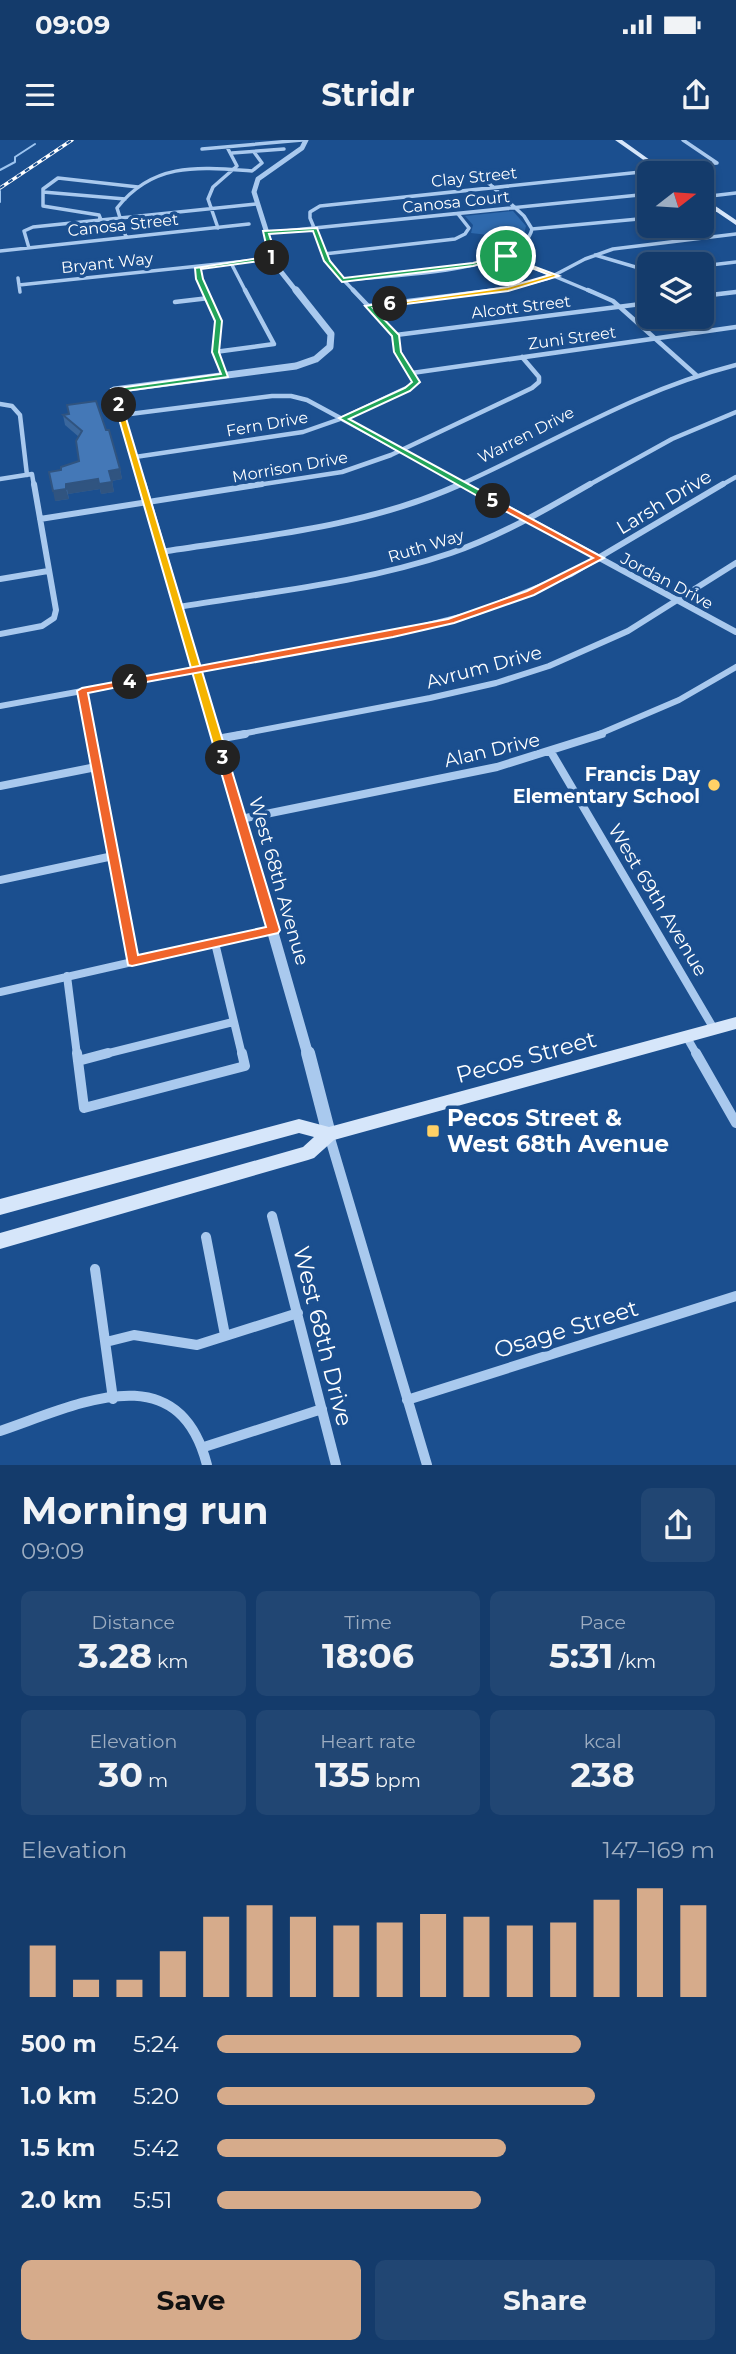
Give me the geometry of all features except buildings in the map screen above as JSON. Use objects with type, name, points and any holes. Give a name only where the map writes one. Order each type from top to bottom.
[{"type":"main road","points":[[618,140],[648,161]]},
{"type":"main road","points":[[714,207],[734,219]]},
{"type":"main road","name":"Pecos Street","points":[[0,1241],[308,1153],[328,1134],[736,1023]]},
{"type":"main road","name":"Pecos Street","points":[[0,1207],[299,1126],[328,1134]]},
{"type":"street","points":[[198,268],[220,327],[215,352],[226,376],[302,364],[326,353],[333,344],[331,334],[286,280],[274,258],[256,204],[255,181],[302,148],[304,140],[202,149]]},
{"type":"street","name":"Clay Street","points":[[683,140],[717,163],[714,163]]},
{"type":"street","points":[[218,228],[208,209],[209,191],[237,166],[227,147]]},
{"type":"street","points":[[232,153],[284,149]]},
{"type":"street","points":[[126,237],[117,211],[125,198],[138,187],[163,172],[202,168],[256,170],[261,163],[254,152]]},
{"type":"street","name":"Clay Street","points":[[315,229],[310,212],[326,205],[637,172]]},
{"type":"street","points":[[342,280],[473,264],[506,256],[524,245],[532,229],[529,222],[482,177]]},
{"type":"street","points":[[101,220],[99,215],[43,206],[43,189],[58,178],[138,187]]},
{"type":"street","points":[[43,192],[125,198]]},
{"type":"street","points":[[714,196],[736,193]]},
{"type":"street","name":"Canosa Court","points":[[265,233],[637,195]]},
{"type":"street","points":[[29,248],[24,231],[33,227],[256,204]]},
{"type":"street","points":[[714,210],[718,210]]},
{"type":"street","points":[[324,254],[455,239],[465,234],[469,228],[458,214]]},
{"type":"street","points":[[532,229],[637,219]]},
{"type":"street","name":"Canosa Street","points":[[0,251],[249,225]]},
{"type":"street","points":[[315,229],[330,266],[396,335],[398,352],[412,373]]},
{"type":"street","points":[[368,306],[497,291],[556,276],[594,255],[632,246],[736,234]]},
{"type":"street","points":[[594,255],[637,269]]},
{"type":"street","points":[[506,256],[601,294],[621,307],[695,376]]},
{"type":"street","name":"Bryant Way","points":[[19,285],[274,258]]},
{"type":"street","points":[[714,265],[736,262]]},
{"type":"street","points":[[215,352],[274,344],[231,263]]},
{"type":"street","points":[[18,278],[20,292]]},
{"type":"street","points":[[714,295],[736,292]]},
{"type":"street","points":[[175,302],[209,299]]},
{"type":"street","name":"Alcott Street","points":[[396,335],[637,305]]},
{"type":"street","name":"Zuni Street","points":[[412,373],[736,327]]},
{"type":"street","name":"Morrison Drive","points":[[40,519],[324,476],[363,466],[535,386],[538,375],[522,357]]},
{"type":"street","name":"Warren Drive","points":[[161,552],[365,518],[419,502],[618,404],[695,376],[736,365]]},
{"type":"street","name":"Fern Drive","points":[[135,457],[292,434],[343,418],[412,387],[416,382],[412,373]]},
{"type":"street","name":"West 68th Avenue","points":[[226,376],[114,390],[273,930],[328,1134],[427,1465]]},
{"type":"street","name":"Jordan Drive","points":[[122,415],[279,396],[307,400],[736,632]]},
{"type":"street","points":[[0,404],[12,406],[20,415],[56,610],[54,618],[42,626],[0,634]]},
{"type":"street","name":"Ruth Way","points":[[178,607],[413,564],[470,546],[527,519],[680,436],[736,412]]},
{"type":"street","points":[[0,479],[30,474]]},
{"type":"street","name":"Larsh Drive","points":[[0,706],[451,621],[530,593],[599,558],[736,477]]},
{"type":"street","name":"Avrum Drive","points":[[218,739],[496,683],[576,655],[628,631],[736,563]]},
{"type":"street","points":[[0,579],[48,571]]},
{"type":"street","name":"Alan Drive","points":[[241,819],[498,766],[551,752],[630,724],[679,701],[736,667]]},
{"type":"street","points":[[82,691],[132,961]]},
{"type":"street","name":"West 69th Avenue","points":[[551,752],[714,1029]]},
{"type":"street","points":[[0,786],[96,767]]},
{"type":"street","points":[[0,880],[113,856]]},
{"type":"street","points":[[0,992],[273,930]]},
{"type":"street","points":[[67,976],[84,1108],[245,1066],[215,943]]},
{"type":"street","points":[[78,1061],[233,1022]]},
{"type":"street","points":[[686,1036],[736,1123]]},
{"type":"street","name":"West 68th Drive","points":[[272,1216],[336,1465]]},
{"type":"street","points":[[205,1237],[225,1335]]},
{"type":"street","points":[[95,1269],[113,1399]]},
{"type":"street","name":"Osage Street","points":[[407,1400],[736,1296]]},
{"type":"street","points":[[106,1342],[134,1335],[197,1345],[298,1313]]},
{"type":"street","points":[[0,1431],[62,1411],[113,1399],[147,1395],[165,1402],[184,1415],[204,1447],[207,1465]]},
{"type":"street","points":[[204,1447],[322,1409]]},
{"type":"shaded area","points":[[513,211],[526,226],[523,239],[471,233],[473,225],[465,216]]},
{"type":"waterway","points":[[0,170],[15,162],[15,157],[35,144]]},
{"type":"waterway","points":[[0,191],[0,202]]},
{"type":"railway","points":[[0,188],[72,140]]},
{"type":"place","name":"Francis Day Elementary School","points":[[714,785]]},
{"type":"place","name":"Pecos Street & West 68th Avenue","points":[[433,1131]]},
{"type":"route","points":[[506,256],[473,264],[342,280],[327,261],[315,229],[265,233],[274,258],[198,268],[200,279],[219,321],[215,352],[226,376],[114,390],[135,457],[140,483],[146,502],[186,635],[190,649],[196,669],[202,689],[209,709],[273,930],[132,961],[82,691],[196,669],[393,634],[451,621],[504,604],[552,584],[599,558],[343,418],[408,390],[416,382],[396,348],[396,335],[368,306],[497,291],[556,276],[506,256]]}]
